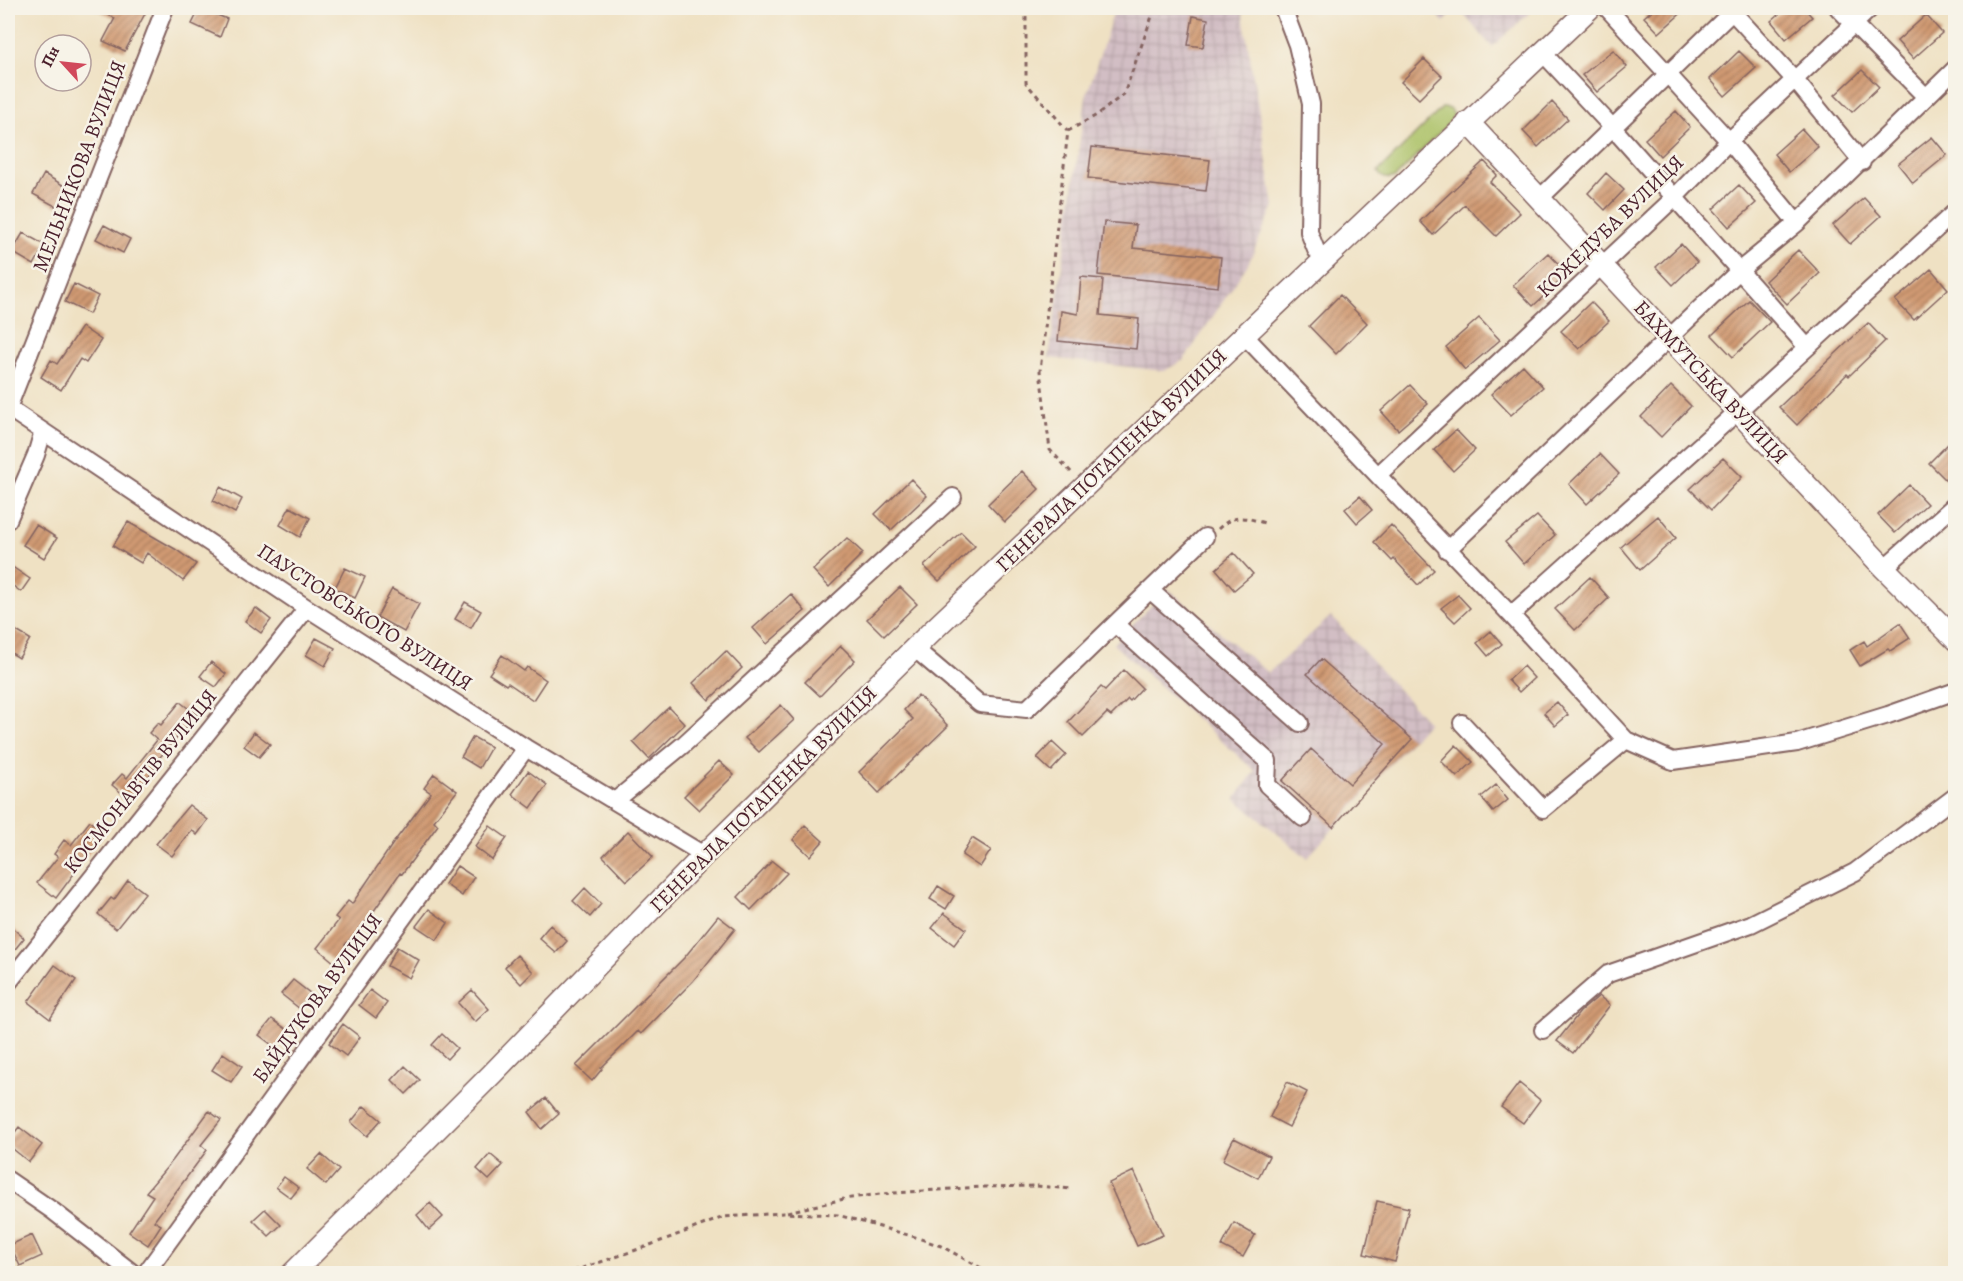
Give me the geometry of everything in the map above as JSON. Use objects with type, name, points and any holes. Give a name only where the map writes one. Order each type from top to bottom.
[{"type":"main road","name":"ГЕНЕРАЛА ПОТАПЕНКА ВУЛИЦЯ","points":[[292,1274],[492,1074],[704,855],[914,648],[1243,334],[1590,8]]},
{"type":"main road","name":"БАХМУТСЬКА ВУЛИЦЯ","points":[[1468,122],[1602,265],[1664,344],[1737,412],[1884,568],[1956,640]]},
{"type":"street","name":"МЕЛЬНИКОВА ВУЛИЦЯ","points":[[8,408],[165,8]]},
{"type":"street","points":[[1283,8],[1297,45],[1311,104],[1310,232],[1316,250],[1324,259]]},
{"type":"street","points":[[1607,8],[1729,141],[1797,223]]},
{"type":"street","points":[[1838,8],[1926,97]]},
{"type":"street","name":"КОЖЕДУБА ВУЛИЦЯ","points":[[1378,476],[1674,198],[1729,141],[1871,8]]},
{"type":"street","points":[[1539,199],[1732,9],[1795,80],[1862,162]]},
{"type":"street","points":[[1542,52],[1808,346]]},
{"type":"street","points":[[1447,550],[1740,270],[1797,223],[1862,162],[1956,68]]},
{"type":"street","points":[[1511,615],[1956,211]]},
{"type":"street","name":"ГЕНЕРАЛА ПОТАПЕНКА ВУЛИЦЯ","points":[[1243,334],[1511,615],[1626,740],[1673,760],[1797,743],[1888,716],[1956,691]]},
{"type":"street","name":"ПАУСТОВСЬКОГО ВУЛИЦЯ","points":[[8,408],[307,608],[526,748],[704,855]]},
{"type":"street","points":[[8,520],[36,455],[43,431]]},
{"type":"street","points":[[615,801],[683,745],[953,497]]},
{"type":"street","points":[[1884,568],[1956,504]]},
{"type":"street","points":[[914,648],[980,704],[1027,709],[1205,537]]},
{"type":"street","points":[[1150,590],[1300,723]]},
{"type":"street","name":"КОСМОНАВТІВ ВУЛИЦЯ","points":[[8,983],[307,608]]},
{"type":"street","points":[[1115,624],[1268,762],[1267,785],[1304,818]]},
{"type":"street","points":[[1462,723],[1543,809],[1626,740]]},
{"type":"street","name":"БАЙДУКОВА ВУЛИЦЯ","points":[[145,1274],[526,748]]},
{"type":"street","points":[[1543,1030],[1608,974],[1751,924],[1856,872],[1956,796]]},
{"type":"street","points":[[8,1180],[53,1211],[134,1274]]},
{"type":"path","points":[[1026,8],[1026,82],[1068,131],[1040,370],[1050,450],[1084,486]]},
{"type":"path","points":[[1068,131],[1097,115],[1124,94],[1155,8]]},
{"type":"path","points":[[1205,537],[1227,521],[1238,517],[1246,517],[1268,524]]},
{"type":"path","points":[[783,1213],[844,1199],[880,1194],[981,1187],[1037,1186],[1071,1189]]},
{"type":"path","points":[[565,1274],[724,1217],[783,1213],[838,1215],[915,1237],[941,1246],[992,1274]]},
{"type":"shaded area","points":[[1115,8],[1242,8],[1274,206],[1248,264],[1184,360],[1164,371],[1049,358],[1086,97]]},
{"type":"shaded area","points":[[1430,8],[1458,8],[1444,22]]},
{"type":"shaded area","points":[[1458,8],[1535,8],[1492,47]]},
{"type":"shaded area","points":[[1168,589],[1268,673],[1331,616],[1428,722],[1307,858],[1235,799],[1255,771],[1113,644]]},
{"type":"green space","points":[[1445,107],[1450,109],[1453,115],[1451,121],[1395,178],[1381,176],[1378,172]]},
{"type":"building","points":[[93,8],[148,8],[125,51],[103,41],[115,18]]},
{"type":"building","points":[[200,8],[227,19],[220,37],[192,24]]},
{"type":"building","points":[[1655,8],[1687,8],[1659,33],[1644,17]]},
{"type":"building","points":[[1786,8],[1804,8],[1812,17],[1786,39],[1771,21]]},
{"type":"building","points":[[1926,15],[1942,33],[1913,59],[1897,41]]},
{"type":"building","points":[[1193,16],[1208,19],[1203,47],[1188,45]]},
{"type":"building","points":[[1613,50],[1627,67],[1597,92],[1582,75]]},
{"type":"building","points":[[1739,51],[1756,68],[1725,96],[1710,79]]},
{"type":"building","points":[[1424,59],[1442,76],[1419,99],[1401,82]]},
{"type":"building","points":[[1862,70],[1879,87],[1852,112],[1835,95]]},
{"type":"building","points":[[1552,102],[1568,119],[1538,147],[1523,131]]},
{"type":"building","points":[[1676,111],[1690,127],[1660,156],[1645,139]]},
{"type":"building","points":[[1802,129],[1818,147],[1789,172],[1774,154]]},
{"type":"building","points":[[1932,137],[1947,155],[1913,183],[1898,164]]},
{"type":"building","points":[[1092,147],[1210,160],[1206,191],[1088,178]]},
{"type":"building","points":[[1484,161],[1497,175],[1490,182],[1520,213],[1496,236],[1465,205],[1433,235],[1420,221]]},
{"type":"building","points":[[1606,173],[1624,190],[1605,210],[1588,193]]},
{"type":"building","points":[[44,174],[68,188],[57,207],[33,194]]},
{"type":"building","points":[[1739,185],[1756,203],[1729,227],[1713,209]]},
{"type":"building","points":[[1864,198],[1881,216],[1850,244],[1833,225]]},
{"type":"building","points":[[1104,222],[1136,225],[1133,248],[1221,257],[1218,287],[1098,275]]},
{"type":"building","points":[[104,225],[130,239],[123,253],[96,239]]},
{"type":"building","points":[[23,233],[45,245],[34,265],[12,252]]},
{"type":"building","points":[[1681,244],[1697,262],[1673,285],[1656,267]]},
{"type":"building","points":[[1798,250],[1820,273],[1787,304],[1765,281]]},
{"type":"building","points":[[1548,253],[1568,274],[1533,306],[1513,285]]},
{"type":"building","points":[[1931,269],[1948,289],[1914,320],[1895,300]]},
{"type":"building","points":[[1081,277],[1103,279],[1100,315],[1139,319],[1136,349],[1058,341],[1061,311],[1078,314]]},
{"type":"building","points":[[74,284],[98,296],[89,314],[65,302]]},
{"type":"building","points":[[1340,295],[1367,323],[1336,354],[1309,326]]},
{"type":"building","points":[[1749,300],[1770,322],[1733,357],[1712,335]]},
{"type":"building","points":[[1591,302],[1609,321],[1579,349],[1561,331]]},
{"type":"building","points":[[1479,318],[1500,340],[1465,370],[1446,347]]},
{"type":"building","points":[[1868,323],[1885,341],[1849,376],[1847,374],[1797,425],[1779,407]]},
{"type":"building","points":[[82,327],[101,340],[86,363],[80,359],[61,390],[41,377],[51,360],[57,364]]},
{"type":"building","points":[[1523,365],[1543,387],[1511,415],[1491,394]]},
{"type":"building","points":[[1410,385],[1428,404],[1398,430],[1381,411]]},
{"type":"building","points":[[1671,386],[1691,406],[1661,437],[1641,417]]},
{"type":"building","points":[[1456,430],[1475,450],[1453,471],[1434,450]]},
{"type":"building","points":[[1956,436],[1956,473],[1947,481],[1929,463]]},
{"type":"building","points":[[1600,454],[1619,474],[1587,504],[1569,484]]},
{"type":"building","points":[[1723,458],[1742,477],[1711,510],[1690,489]]},
{"type":"building","points":[[1022,471],[1039,489],[1005,522],[988,504]]},
{"type":"building","points":[[911,479],[927,496],[891,530],[875,514]]},
{"type":"building","points":[[1909,485],[1927,504],[1895,533],[1878,515]]},
{"type":"building","points":[[220,487],[242,499],[235,513],[213,501]]},
{"type":"building","points":[[1360,496],[1372,510],[1357,523],[1345,509]]},
{"type":"building","points":[[290,507],[310,518],[300,537],[280,525]]},
{"type":"building","points":[[1537,516],[1555,535],[1524,564],[1505,542]]},
{"type":"building","points":[[1658,516],[1676,538],[1640,570],[1621,547]]},
{"type":"building","points":[[128,522],[196,564],[183,581],[147,553],[141,563],[113,546]]},
{"type":"building","points":[[36,525],[57,538],[44,558],[23,545]]},
{"type":"building","points":[[1391,525],[1434,570],[1418,585],[1394,559],[1392,561],[1374,542]]},
{"type":"building","points":[[961,532],[975,546],[939,581],[924,566]]},
{"type":"building","points":[[847,538],[863,553],[829,587],[813,570]]},
{"type":"building","points":[[1234,553],[1253,574],[1234,590],[1216,569]]},
{"type":"building","points":[[8,564],[30,579],[21,592],[8,582]]},
{"type":"building","points":[[345,568],[365,577],[355,598],[335,588]]},
{"type":"building","points":[[1590,577],[1609,598],[1575,630],[1555,609]]},
{"type":"building","points":[[900,587],[917,604],[884,636],[867,619]]},
{"type":"building","points":[[392,589],[419,604],[404,632],[377,617]]},
{"type":"building","points":[[791,594],[805,611],[767,644],[753,628]]},
{"type":"building","points":[[1458,595],[1470,608],[1455,622],[1441,608]]},
{"type":"building","points":[[465,602],[481,611],[471,628],[455,619]]},
{"type":"building","points":[[256,608],[271,620],[261,633],[245,621]]},
{"type":"building","points":[[1900,623],[1910,638],[1860,666],[1850,650],[1864,641],[1867,646]]},
{"type":"building","points":[[8,626],[30,639],[19,658],[8,651]]},
{"type":"building","points":[[1491,631],[1502,644],[1488,656],[1477,643]]},
{"type":"building","points":[[316,638],[335,648],[325,666],[306,655]]},
{"type":"building","points":[[841,646],[855,660],[820,696],[805,682]]},
{"type":"building","points":[[726,651],[742,668],[709,700],[693,683]]},
{"type":"building","points":[[502,655],[524,671],[527,667],[546,680],[533,700],[508,683],[506,685],[489,674]]},
{"type":"building","points":[[1321,659],[1412,739],[1333,827],[1282,781],[1311,749],[1350,784],[1385,744],[1307,674]]},
{"type":"building","points":[[211,662],[226,674],[216,687],[200,676]]},
{"type":"building","points":[[1523,666],[1534,678],[1519,692],[1508,680]]},
{"type":"building","points":[[1124,670],[1142,688],[1111,716],[1107,713],[1083,737],[1068,722],[1101,687],[1105,690]]},
{"type":"building","points":[[918,695],[948,726],[879,793],[859,772],[913,719],[904,710]]},
{"type":"building","points":[[180,702],[197,715],[153,765],[156,767],[130,800],[112,785],[122,774],[127,778],[157,740],[149,733],[158,723],[161,725]]},
{"type":"building","points":[[1557,702],[1568,715],[1555,726],[1544,713]]},
{"type":"building","points":[[781,705],[794,720],[759,752],[745,738]]},
{"type":"building","points":[[669,707],[685,724],[649,759],[633,742]]},
{"type":"building","points":[[254,732],[270,744],[259,757],[244,746]]},
{"type":"building","points":[[473,737],[491,747],[479,768],[461,757]]},
{"type":"building","points":[[1052,742],[1066,755],[1051,771],[1037,758]]},
{"type":"building","points":[[1456,745],[1473,762],[1457,777],[1441,761]]},
{"type":"building","points":[[719,761],[734,775],[699,810],[684,796]]},
{"type":"building","points":[[528,771],[547,785],[531,808],[512,794]]},
{"type":"building","points":[[434,774],[457,791],[434,821],[438,825],[402,874],[400,873],[369,918],[345,945],[348,948],[335,963],[317,948],[339,920],[335,917],[348,901],[352,904],[431,793],[424,788]]},
{"type":"building","points":[[1496,785],[1508,800],[1493,812],[1481,797]]},
{"type":"building","points":[[189,805],[208,820],[197,835],[192,830],[172,856],[156,844]]},
{"type":"building","points":[[90,821],[105,832],[56,898],[37,883],[58,857],[54,854],[64,840],[71,845]]},
{"type":"building","points":[[805,825],[823,841],[810,856],[793,840]]},
{"type":"building","points":[[490,826],[507,838],[492,860],[475,847]]},
{"type":"building","points":[[628,831],[653,857],[627,881],[603,856]]},
{"type":"building","points":[[972,838],[991,850],[980,867],[962,855]]},
{"type":"building","points":[[772,861],[787,873],[751,910],[738,897]]},
{"type":"building","points":[[457,866],[474,877],[462,896],[445,884]]},
{"type":"building","points":[[128,880],[145,893],[116,929],[98,914],[111,898],[114,900]]},
{"type":"building","points":[[938,886],[954,896],[946,909],[930,899]]},
{"type":"building","points":[[585,888],[601,904],[590,917],[573,901]]},
{"type":"building","points":[[429,909],[448,923],[437,940],[416,926]]},
{"type":"building","points":[[944,913],[966,929],[954,945],[932,928]]},
{"type":"building","points":[[718,916],[735,929],[693,981],[641,1034],[638,1031],[601,1068],[592,1081],[576,1066],[684,958]]},
{"type":"building","points":[[8,924],[24,938],[8,958]]},
{"type":"building","points":[[550,925],[567,941],[556,953],[539,938]]},
{"type":"building","points":[[397,947],[419,960],[409,978],[387,966]]},
{"type":"building","points":[[517,955],[533,972],[521,984],[505,967]]},
{"type":"building","points":[[55,965],[76,980],[50,1019],[28,1002]]},
{"type":"building","points":[[293,980],[311,994],[300,1009],[281,994]]},
{"type":"building","points":[[370,990],[387,1003],[376,1018],[359,1005]]},
{"type":"building","points":[[472,990],[489,1009],[475,1022],[458,1003]]},
{"type":"building","points":[[1599,996],[1610,1005],[1573,1053],[1557,1041],[1580,1012]]},
{"type":"building","points":[[272,1019],[289,1031],[276,1048],[259,1035]]},
{"type":"building","points":[[343,1024],[360,1037],[346,1056],[329,1043]]},
{"type":"building","points":[[442,1034],[457,1048],[447,1059],[432,1045]]},
{"type":"building","points":[[223,1053],[242,1066],[231,1082],[212,1070]]},
{"type":"building","points":[[405,1066],[420,1080],[406,1094],[392,1080]]},
{"type":"building","points":[[1287,1082],[1307,1092],[1289,1127],[1270,1117]]},
{"type":"building","points":[[1519,1083],[1540,1100],[1523,1123],[1501,1107]]},
{"type":"building","points":[[546,1098],[559,1114],[542,1129],[529,1112]]},
{"type":"building","points":[[364,1106],[381,1120],[367,1136],[351,1122]]},
{"type":"building","points":[[209,1111],[221,1120],[201,1145],[207,1150],[154,1221],[161,1225],[148,1245],[129,1232],[153,1196],[146,1192]]},
{"type":"building","points":[[19,1127],[42,1145],[29,1162],[8,1145],[8,1141]]},
{"type":"building","points":[[1234,1138],[1269,1156],[1258,1178],[1223,1160]]},
{"type":"building","points":[[321,1154],[339,1170],[326,1185],[307,1169]]},
{"type":"building","points":[[490,1154],[503,1165],[489,1180],[477,1169]]},
{"type":"building","points":[[1134,1171],[1163,1235],[1137,1246],[1109,1183]]},
{"type":"building","points":[[284,1177],[299,1188],[291,1198],[276,1187]]},
{"type":"building","points":[[1377,1201],[1409,1208],[1395,1262],[1364,1254]]},
{"type":"building","points":[[430,1203],[443,1217],[429,1230],[417,1215]]},
{"type":"building","points":[[265,1209],[281,1225],[269,1236],[253,1220]]},
{"type":"building","points":[[1234,1223],[1255,1235],[1243,1257],[1222,1246]]},
{"type":"building","points":[[32,1235],[42,1256],[20,1266],[10,1245]]}]
